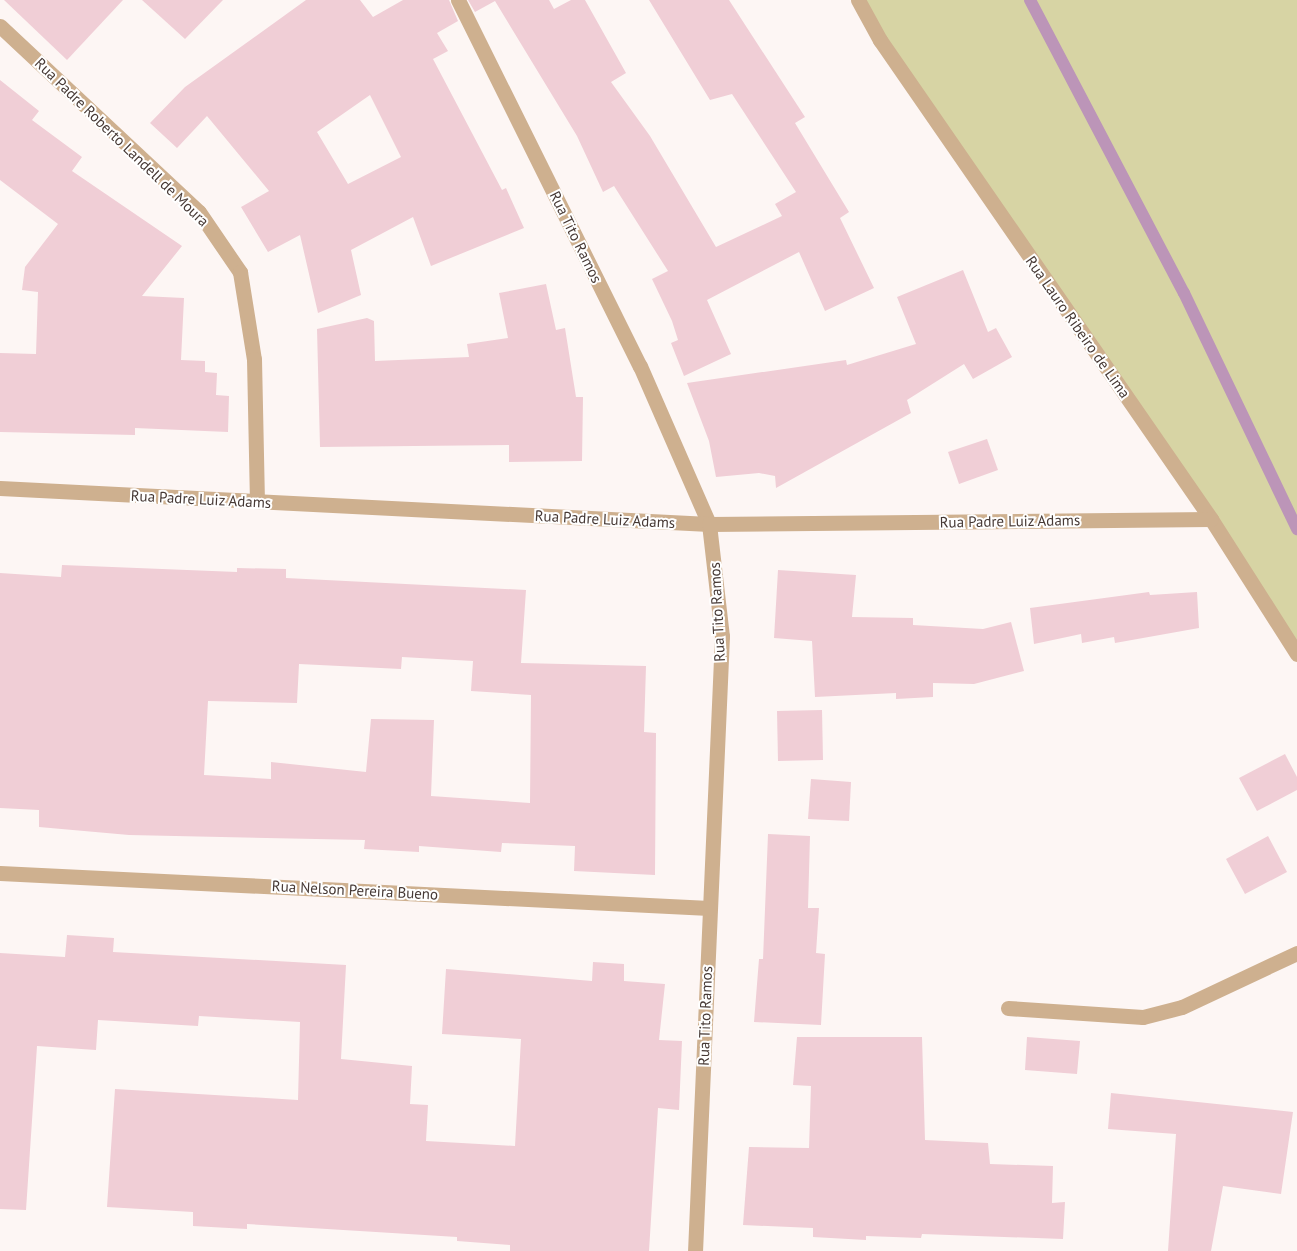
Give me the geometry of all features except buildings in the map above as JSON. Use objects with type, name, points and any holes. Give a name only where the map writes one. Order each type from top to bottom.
[{"type":"street","name":"Rua Tito Ramos","points":[[458,0],[640,366],[709,524],[722,636],[695,1251]]},
{"type":"street","name":"Rua Lauro Ribeiro de Lima","points":[[858,0],[880,40],[1211,519],[1297,654]]},
{"type":"street","name":"Rua Padre Roberto Landell de Moura","points":[[0,26],[199,212],[240,272],[254,359],[257,502]]},
{"type":"street","name":"Rua Padre Luiz Adams","points":[[0,488],[709,524],[1211,519]]},
{"type":"street","name":"Rua Nelson Pereira Bueno","points":[[0,872],[710,908]]},
{"type":"street","points":[[1008,1008],[1112,1018],[1144,1017],[1182,1007],[1297,953]]},
{"type":"shaded area","points":[[858,0],[1297,0],[1297,654]]},
{"type":"waterway","points":[[1030,0],[1184,293],[1297,529]]}]
